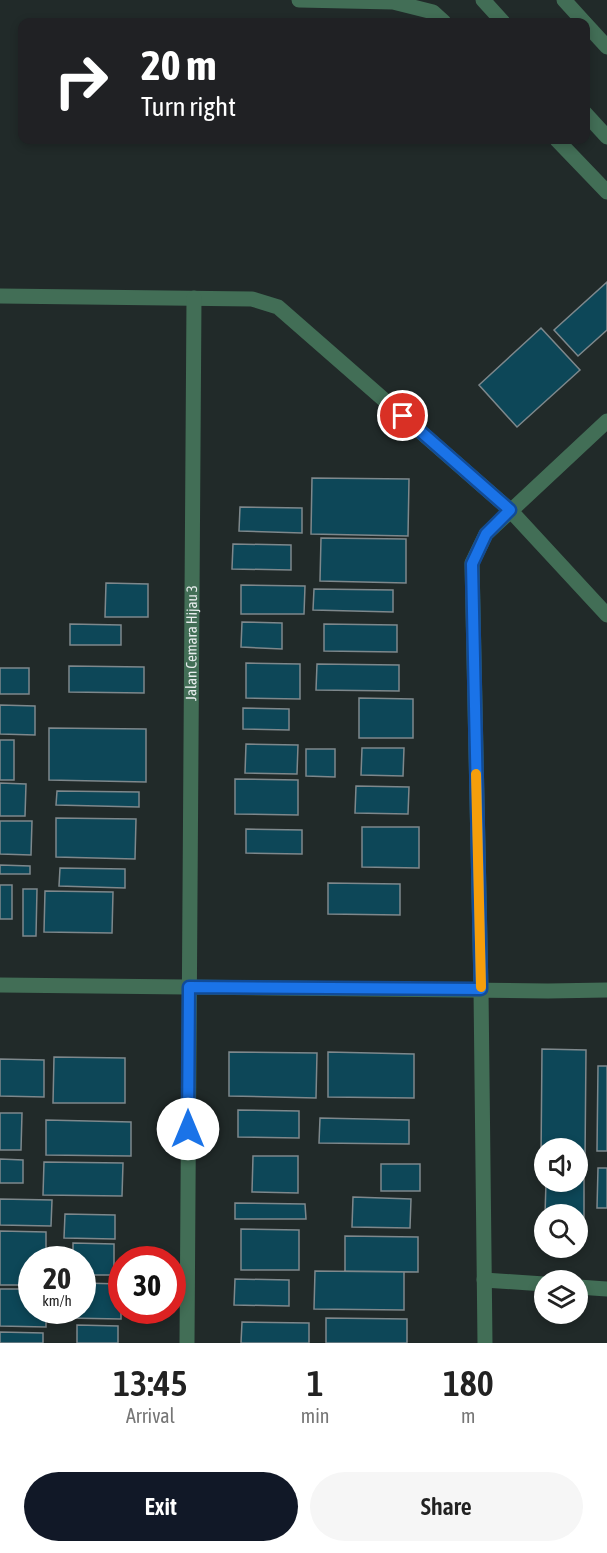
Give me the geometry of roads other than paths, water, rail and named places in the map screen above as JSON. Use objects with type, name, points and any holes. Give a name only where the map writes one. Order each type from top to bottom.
[{"type":"street","points":[[299,0],[393,2],[433,12],[440,18]]},
{"type":"street","points":[[483,0],[499,18]]},
{"type":"street","points":[[564,0],[580,18]]},
{"type":"street","points":[[590,28],[607,47]]},
{"type":"street","points":[[590,118],[607,137]]},
{"type":"street","points":[[561,144],[607,192]]},
{"type":"street","points":[[0,296],[252,299],[278,307],[510,510],[607,615]]},
{"type":"street","name":"Jalan Cemara Hijau 3","points":[[187,1343],[194,297]]},
{"type":"street","points":[[485,1343],[481,989],[472,564],[486,534],[607,421]]},
{"type":"street","points":[[0,985],[607,990]]},
{"type":"street","points":[[484,1280],[534,1283]]},
{"type":"street","points":[[588,1288],[607,1289]]}]
